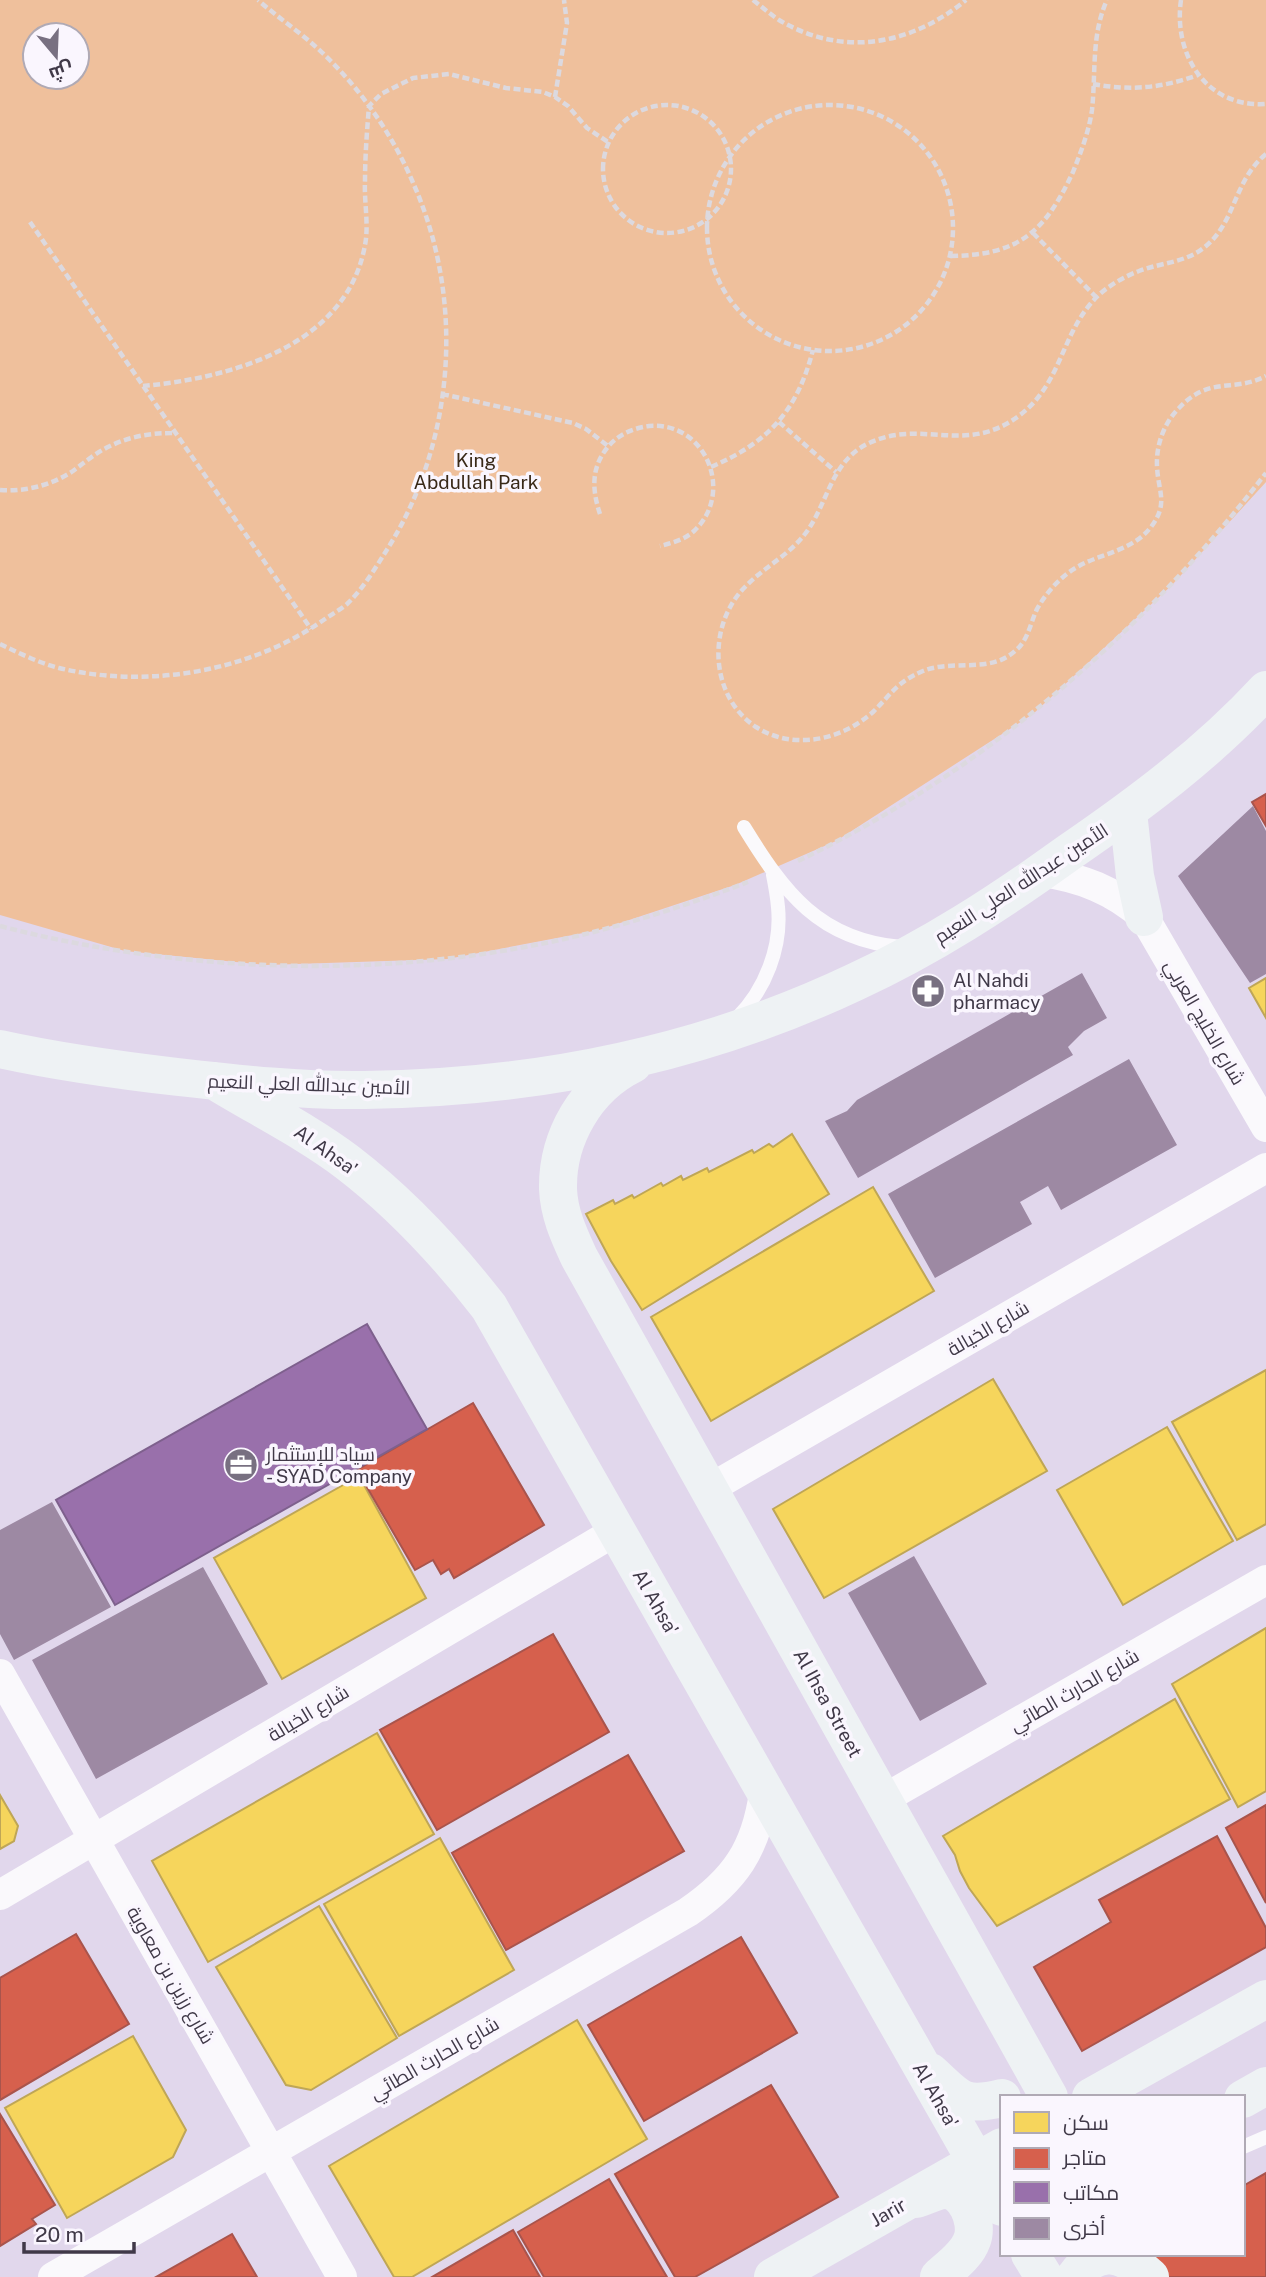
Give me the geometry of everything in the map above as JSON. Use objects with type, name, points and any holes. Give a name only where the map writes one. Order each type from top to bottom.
[{"type":"main road","name":"الأمين عبدالله العلي النعيم","points":[[0,1049],[73,1064],[215,1081],[361,1090],[507,1082],[579,1071],[651,1055],[789,1011],[920,949],[982,913],[1128,812],[1264,695]]},
{"type":"main road","points":[[1128,812],[1135,876],[1144,917]]},
{"type":"main road","name":"Al Ihsa Street","points":[[651,1055],[620,1070],[593,1093],[573,1122],[561,1155],[558,1190],[564,1225],[579,1257],[1048,2095]]},
{"type":"main road","name":"Al Ahsa'","points":[[215,1081],[304,1133],[346,1162],[414,1220],[457,1266],[489,1307],[916,2059],[988,2154],[1000,2199]]},
{"type":"main road","points":[[1094,2095],[1266,1999]]},
{"type":"main road","points":[[1003,2014],[1018,2074],[1011,2090],[1005,2095]]},
{"type":"main road","points":[[916,2059],[955,2095],[966,2101],[977,2104],[1000,2098]]},
{"type":"main road","points":[[1114,2095],[1120,2085],[1145,2066]]},
{"type":"main road","points":[[1245,2098],[1266,2086]]},
{"type":"main road","name":"Jarir","points":[[774,2277],[988,2154]]},
{"type":"main road","points":[[898,2206],[945,2190],[960,2195],[968,2204],[975,2229],[972,2239],[966,2251],[939,2277]]},
{"type":"main road","points":[[939,2277],[1000,2242]]},
{"type":"main road","points":[[1031,2256],[1044,2277]]},
{"type":"main road","points":[[1076,2277],[1088,2261],[1109,2256]]},
{"type":"main road","points":[[1116,2256],[1135,2263],[1152,2277]]},
{"type":"main road","points":[[1142,2256],[1152,2277]]},
{"type":"street","points":[[1042,872],[1087,881],[1108,890],[1144,917]]},
{"type":"street","name":"شارع الخليج العربي","points":[[1144,917],[1266,1127]]},
{"type":"street","name":"شارع الخيالة","points":[[709,1489],[1266,1168]]},
{"type":"street","name":"شارع الخيالة","points":[[0,1895],[616,1531]]},
{"type":"street","name":"شارع الحارث الطائي","points":[[882,1800],[1266,1580]]},
{"type":"street","name":"شارع رزين بن معاوية","points":[[0,1674],[342,2277]]},
{"type":"street","name":"شارع الحارث الطائي","points":[[53,2277],[688,1912],[727,1881],[742,1862],[754,1840],[765,1793]]},
{"type":"lane","points":[[744,827],[772,873],[794,899],[821,921],[852,937],[885,946],[920,949]]},
{"type":"lane","points":[[720,1034],[746,1009],[765,978],[776,944],[779,909],[772,873]]},
{"type":"lane","points":[[1245,2146],[1266,2137]]},
{"type":"path","points":[[0,644],[58,668],[97,674],[162,675],[214,668],[252,657],[311,629],[347,604],[375,569],[414,500],[439,417],[446,369],[446,320],[440,272],[430,228],[394,144],[369,106],[340,71],[309,41],[258,0]]},
{"type":"path","points":[[555,97],[567,23],[564,0]]},
{"type":"path","points":[[753,0],[779,20],[811,35],[844,42],[879,41],[913,34],[944,18],[966,0]]},
{"type":"path","points":[[951,256],[979,256],[1006,248],[1033,233],[1050,214],[1076,165],[1086,139],[1092,112],[1096,34],[1107,0]]},
{"type":"path","points":[[1181,0],[1181,38],[1186,56],[1198,75],[1223,95],[1240,102],[1266,104]]},
{"type":"path","points":[[143,386],[184,383],[223,374],[259,360],[316,328],[335,311],[350,290],[360,267],[366,242],[365,171],[369,106],[396,86],[413,78],[431,75],[468,77],[486,84],[543,92],[568,106],[587,128],[608,142]]},
{"type":"path","points":[[1093,85],[1136,89],[1178,83],[1198,75]]},
{"type":"path","points":[[828,104],[856,107],[883,115],[907,130],[927,150],[942,173],[951,200],[954,228],[951,256],[943,281],[929,303],[911,322],[889,336],[865,346],[839,351],[813,350],[787,344],[764,332],[743,315],[726,295],[714,271],[708,246],[707,220],[711,197],[718,175],[730,155],[749,134],[773,119],[799,108],[828,104]]},
{"type":"path","points":[[654,105],[675,105],[694,110],[711,121],[723,136],[730,155],[732,173],[728,191],[707,220],[688,230],[667,233],[646,230],[627,219],[612,203],[604,183],[603,162],[608,142],[620,125],[635,112],[654,105]]},
{"type":"path","points":[[1266,154],[1248,172],[1225,224],[1204,249],[1175,263],[1132,274],[1096,298],[1081,316],[1052,378],[1038,399],[1019,416],[984,434],[944,437],[905,433],[886,437],[865,446],[846,459],[836,472],[816,518],[803,537],[784,557],[746,585],[725,616],[717,655],[720,676],[728,695],[739,712],[753,725],[771,735],[809,741],[846,730],[870,714],[889,692],[921,672],[937,667],[985,665],[1011,656],[1020,647],[1037,610],[1057,582],[1087,561],[1129,545],[1152,526],[1160,511],[1163,495],[1157,471],[1158,447],[1164,428],[1175,412],[1189,398],[1206,389],[1224,384],[1244,384],[1266,376]]},
{"type":"path","points":[[30,222],[311,629]]},
{"type":"path","points":[[1033,233],[1096,298]]},
{"type":"path","points":[[711,467],[760,442],[779,422],[801,388],[813,350]]},
{"type":"path","points":[[442,394],[566,420],[586,429],[608,446]]},
{"type":"path","points":[[779,422],[836,472]]},
{"type":"path","points":[[600,513],[594,497],[593,479],[598,461],[608,446],[622,434],[639,427],[657,425],[674,429],[703,450],[715,484],[713,502],[705,519],[693,533],[677,542],[660,546]]},
{"type":"path","points":[[0,490],[30,489],[50,482],[70,473],[108,446],[130,438],[152,433],[175,433]]},
{"type":"path","points":[[0,926],[116,951],[197,960],[277,964],[386,963],[530,946],[612,928],[693,903],[772,873],[848,837],[920,795],[1054,696],[1119,638],[1178,577],[1236,512],[1266,473]]},
{"type":"green space","name":"King Abdullah Park","points":[[0,0],[1266,0],[1266,482],[1172,585],[1033,714],[836,841],[735,885],[599,930],[447,959],[266,965],[125,951],[0,915]]},
{"type":"building: سكن","points":[[1266,978],[1266,1018],[1249,988]]},
{"type":"building: سكن","points":[[792,1134],[829,1194],[642,1310],[586,1214],[613,1200],[615,1204],[632,1195],[634,1198],[661,1183],[663,1186],[681,1176],[683,1180],[707,1168],[709,1172],[752,1150],[754,1153],[769,1144],[773,1147]]},
{"type":"building: سكن","points":[[873,1187],[934,1291],[711,1421],[651,1317]]},
{"type":"building: سكن","points":[[1266,1370],[1266,1524],[1237,1540],[1172,1422]]},
{"type":"building: سكن","points":[[993,1379],[1047,1471],[824,1598],[773,1509]]},
{"type":"building: سكن","points":[[1167,1427],[1233,1541],[1123,1605],[1057,1490]]},
{"type":"building: سكن","points":[[359,1476],[426,1598],[282,1679],[214,1558]]},
{"type":"building: سكن","points":[[1266,1628],[1266,1791],[1238,1807],[1172,1684]]},
{"type":"building: سكن","points":[[1175,1699],[1230,1799],[997,1926],[969,1888],[955,1855],[943,1836]]},
{"type":"building: سكن","points":[[377,1733],[434,1834],[208,1962],[152,1861]]},
{"type":"building: سكن","points":[[0,1795],[18,1826],[14,1841],[0,1849]]},
{"type":"building: سكن","points":[[440,1838],[514,1970],[399,2036],[324,1904]]},
{"type":"building: سكن","points":[[319,1906],[397,2038],[311,2090],[286,2085],[216,1967]]},
{"type":"building: سكن","points":[[577,2020],[647,2139],[412,2277],[394,2277],[329,2166]]},
{"type":"building: سكن","points":[[133,2036],[186,2130],[173,2157],[67,2218],[5,2108]]},
{"type":"building: متاجر","points":[[1266,794],[1266,826],[1252,802]]},
{"type":"building: متاجر","points":[[473,1403],[544,1525],[454,1578],[449,1569],[441,1574],[433,1560],[415,1570],[357,1470]]},
{"type":"building: متاجر","points":[[553,1634],[609,1732],[437,1830],[380,1730]]},
{"type":"building: متاجر","points":[[628,1755],[684,1851],[506,1950],[452,1853]]},
{"type":"building: متاجر","points":[[1266,1805],[1266,1903],[1226,1828]]},
{"type":"building: متاجر","points":[[1217,1836],[1266,1928],[1266,1947],[1082,2051],[1034,1967],[1111,1922],[1099,1900]]},
{"type":"building: متاجر","points":[[76,1934],[129,2024],[0,2100],[0,1978]]},
{"type":"building: متاجر","points":[[741,1937],[797,2033],[644,2121],[588,2025]]},
{"type":"building: متاجر","points":[[771,2085],[838,2197],[695,2277],[675,2277],[615,2174]]},
{"type":"building: متاجر","points":[[0,2114],[55,2205],[32,2219],[36,2224],[0,2246]]},
{"type":"building: متاجر","points":[[1266,2173],[1266,2277],[1163,2277],[1152,2256],[1245,2256],[1245,2185]]},
{"type":"building: متاجر","points":[[609,2179],[667,2277],[544,2277],[518,2232]]},
{"type":"building: متاجر","points":[[513,2230],[540,2277],[432,2277]]},
{"type":"building: متاجر","points":[[232,2234],[257,2277],[156,2277]]},
{"type":"building: مكاتب","name":"سياد للإستثمار - SYAD Company","points":[[367,1324],[427,1429],[115,1605],[56,1500]]},
{"type":"building: أخرى","points":[[1253,806],[1266,831],[1266,974],[1250,983],[1178,876]]},
{"type":"building: أخرى","points":[[1082,973],[1107,1018],[1084,1031],[1068,1047],[1073,1055],[858,1178],[825,1121],[847,1111],[857,1100]]},
{"type":"building: أخرى","points":[[1129,1059],[1177,1145],[1061,1210],[1048,1186],[1020,1202],[1032,1224],[935,1278],[888,1194]]},
{"type":"building: أخرى","points":[[52,1502],[111,1607],[14,1660],[0,1634],[0,1530]]},
{"type":"building: أخرى","points":[[914,1556],[987,1684],[920,1721],[848,1593]]},
{"type":"building: أخرى","points":[[203,1567],[268,1684],[96,1779],[32,1660]]},
{"type":"place","name":"Al Nahdi pharmacy","points":[[928,991]]},
{"type":"place","name":"سياد للإستثمار - SYAD Company","points":[[241,1465]]}]
